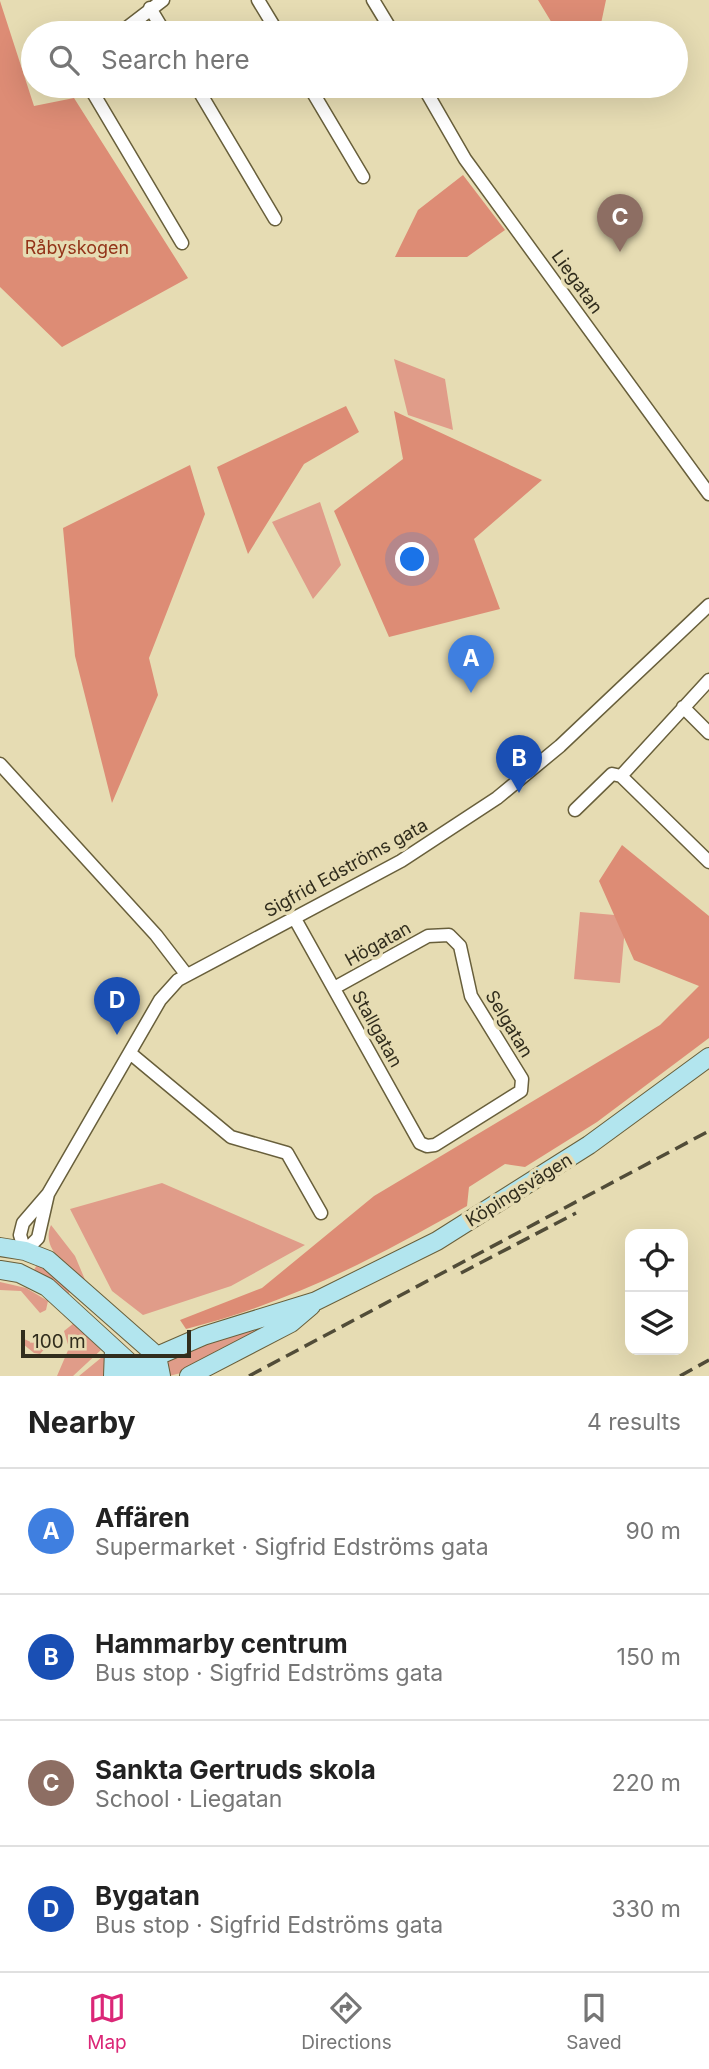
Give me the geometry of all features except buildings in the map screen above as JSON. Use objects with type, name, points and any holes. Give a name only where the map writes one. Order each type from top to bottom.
[{"type":"main road","name":"Köpingsvägen","points":[[134,1374],[157,1356],[203,1336],[316,1301],[438,1241],[639,1111],[709,1057]]},
{"type":"main road","points":[[0,1247],[25,1251],[48,1260],[157,1356],[161,1376]]},
{"type":"main road","points":[[19,1273],[25,1251]]},
{"type":"main road","points":[[0,1270],[19,1273],[47,1287],[72,1307],[114,1349],[134,1374]]},
{"type":"main road","points":[[72,1307],[85,1292]]},
{"type":"main road","name":"Köpingsvägen","points":[[189,1376],[291,1323],[316,1301]]},
{"type":"main road","points":[[133,1333],[152,1341],[167,1342],[203,1336]]},
{"type":"main road","points":[[113,1376],[114,1349]]},
{"type":"street","points":[[134,21],[163,0]]},
{"type":"street","points":[[258,0],[271,21]]},
{"type":"street","points":[[373,0],[386,21]]},
{"type":"street","points":[[150,8],[158,21]]},
{"type":"street","points":[[96,98],[182,243]]},
{"type":"street","points":[[203,98],[275,219]]},
{"type":"street","points":[[316,98],[363,177]]},
{"type":"street","name":"Liegatan","points":[[430,98],[465,159],[709,494]]},
{"type":"street","name":"Sigfrid Edströms gata","points":[[25,1251],[20,1230],[48,1194],[160,1000],[186,974],[401,861],[508,790],[560,746],[709,606]]},
{"type":"street","points":[[621,776],[709,680]]},
{"type":"street","points":[[683,707],[709,733]]},
{"type":"street","points":[[0,764],[80,851],[186,974]]},
{"type":"street","points":[[575,810],[612,775],[621,776],[709,862]]},
{"type":"street","name":"Stallgatan","points":[[295,919],[420,1143],[427,1146],[435,1144]]},
{"type":"street","name":"Högatan","points":[[334,988],[428,936],[440,934]]},
{"type":"street","name":"Selgatan","points":[[435,1144],[513,1098],[521,1091],[522,1079],[471,996],[457,940],[440,934]]},
{"type":"street","points":[[130,1053],[231,1137],[287,1153],[321,1213]]},
{"type":"street","name":"Sigfrid Edströms gata","points":[[25,1251],[38,1238],[48,1194]]},
{"type":"shaded area","points":[[394,359],[445,379],[453,430],[408,415]]},
{"type":"shaded area","points":[[320,502],[341,565],[313,599],[272,522]]},
{"type":"shaded area","points":[[580,912],[626,916],[620,983],[574,979]]},
{"type":"shaded area","points":[[162,1183],[305,1245],[231,1286],[143,1315],[112,1291],[70,1209]]},
{"type":"shaded area","points":[[51,1225],[75,1256],[86,1282],[53,1251],[49,1234]]},
{"type":"shaded area","points":[[38,1263],[70,1291],[68,1296],[34,1270]]},
{"type":"shaded area","points":[[0,1282],[26,1288],[48,1301],[46,1310],[40,1313],[21,1291],[0,1290]]},
{"type":"shaded area","points":[[291,1313],[185,1372],[169,1376],[165,1357]]},
{"type":"shaded area","points":[[74,1323],[101,1350],[73,1376],[57,1376],[69,1348],[64,1331]]},
{"type":"shaded area","points":[[41,1337],[48,1345],[40,1354],[34,1353],[23,1344],[24,1339],[33,1343]]},
{"type":"shaded area","points":[[107,1353],[107,1376],[79,1376]]},
{"type":"green space","points":[[538,0],[606,0],[602,21],[551,21]]},
{"type":"green space","name":"Råbyskogen","points":[[0,1],[21,66],[21,98],[31,98],[34,106],[74,98],[188,278],[62,347],[0,287]]},
{"type":"green space","points":[[463,175],[505,230],[467,257],[395,257],[418,210]]},
{"type":"green space","points":[[346,406],[359,432],[304,464],[248,554],[217,467]]},
{"type":"green space","points":[[394,411],[542,480],[474,539],[500,609],[389,637],[334,511],[403,459]]},
{"type":"green space","points":[[190,465],[205,514],[149,658],[158,695],[112,803],[75,656],[63,528]]},
{"type":"green space","points":[[622,845],[709,916],[709,1038],[597,1122],[525,1167],[505,1164],[469,1187],[467,1206],[432,1226],[297,1292],[262,1306],[186,1329],[180,1320],[262,1288],[374,1196],[660,1025],[699,986],[634,960],[599,881]]},
{"type":"railway","points":[[249,1376],[709,1131]]},
{"type":"railway","points":[[461,1273],[576,1213]]},
{"type":"railway","points":[[680,1376],[709,1360]]},
{"type":"place","name":"Sankta Gertruds skola","points":[[620,252]]},
{"type":"place","name":"Affären","points":[[471,693]]},
{"type":"place","name":"Hammarby centrum","points":[[519,793]]},
{"type":"place","name":"Bygatan","points":[[117,1035]]}]
